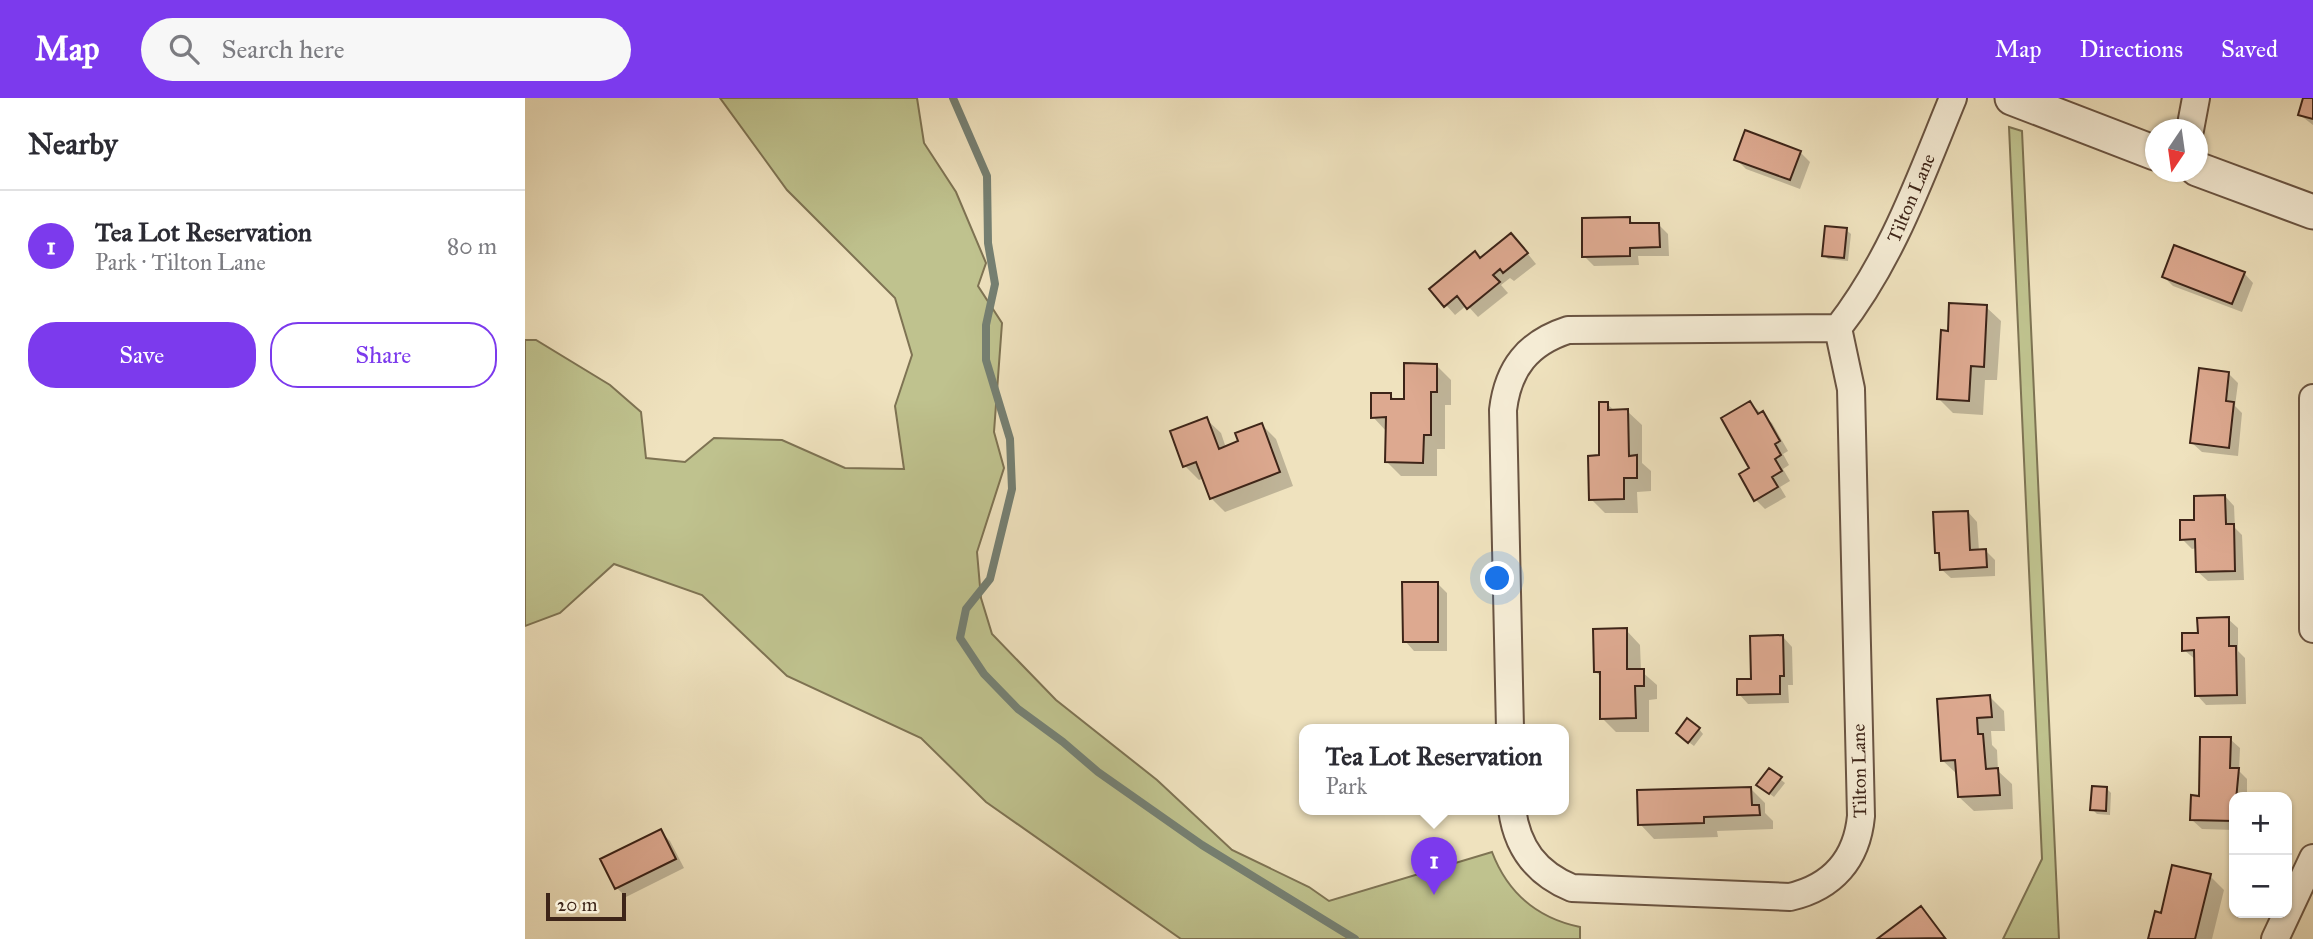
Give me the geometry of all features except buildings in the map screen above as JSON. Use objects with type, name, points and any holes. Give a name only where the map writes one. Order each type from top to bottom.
[{"type":"street","name":"Tilton Lane","points":[[1514,815],[1521,845],[1531,861],[1543,873],[1572,888],[1790,898],[1822,886],[1846,863],[1860,833],[1861,816],[1851,389],[1837,328],[1871,282],[1888,252],[1953,98]]},
{"type":"street","points":[[2012,98],[2145,149]]},
{"type":"street","points":[[2192,119],[2196,98]]},
{"type":"street","points":[[2208,173],[2313,212]]},
{"type":"street","points":[[1510,724],[1503,410],[1511,374],[1521,358],[1534,345],[1568,330],[1837,328]]},
{"type":"street","points":[[2313,398],[2313,629]]},
{"type":"street","points":[[2275,939],[2313,858]]},
{"type":"green space","points":[[720,98],[917,98],[924,143],[956,192],[986,263],[978,286],[1002,323],[994,432],[1004,468],[977,552],[981,598],[992,634],[1056,700],[1157,780],[1232,850],[1309,887],[1329,901],[1492,852],[1506,880],[1526,902],[1550,917],[1580,927],[1580,939],[1181,939],[986,802],[921,738],[787,676],[702,595],[614,564],[560,613],[525,626],[525,340],[536,340],[610,385],[641,412],[646,458],[685,462],[714,438],[782,440],[845,468],[904,469],[895,406],[912,355],[895,298],[787,190]]},
{"type":"green space","points":[[2009,127],[2022,131],[2059,939],[2003,939],[2042,859]]},
{"type":"waterway","points":[[953,98],[987,176],[988,243],[995,284],[986,325],[986,360],[1010,439],[1012,489],[990,579],[966,609],[960,638],[984,674],[1018,709],[1098,772],[1202,845],[1355,939]]},
{"type":"place","name":"Tea Lot Reservation","points":[[1434,895]]}]
